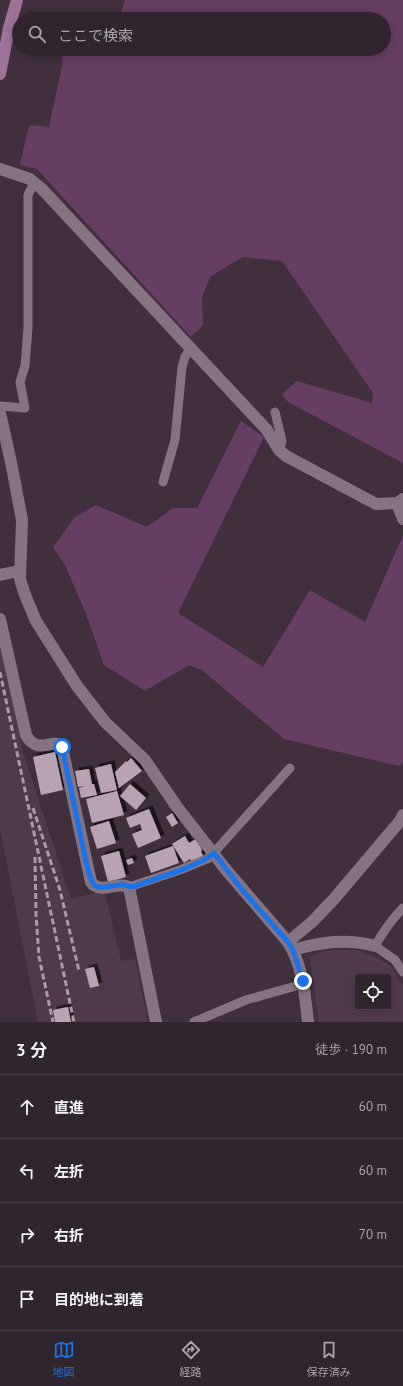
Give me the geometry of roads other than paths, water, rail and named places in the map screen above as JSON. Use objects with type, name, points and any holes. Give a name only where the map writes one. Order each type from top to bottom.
[{"type":"street","points":[[14,12],[17,0]]},
{"type":"street","points":[[0,74],[12,18]]},
{"type":"street","points":[[0,169],[36,183],[267,430],[279,450],[286,456],[376,504],[400,501],[403,519]]},
{"type":"street","points":[[0,413],[22,520],[20,572],[22,586],[30,608],[45,636],[76,686],[105,722],[145,760],[177,807],[243,891],[291,946],[299,965],[308,1022]]},
{"type":"street","points":[[0,575],[20,572]]},
{"type":"street","points":[[0,619],[28,740],[42,747],[56,742],[62,747],[91,882],[100,888],[123,884],[128,887],[156,1022]]},
{"type":"street","points":[[291,946],[334,899],[400,821],[403,815]]},
{"type":"street","points":[[291,946],[353,941],[375,946]]},
{"type":"lane","points":[[0,406],[25,408],[20,382],[26,366],[28,328],[28,195],[36,183]]},
{"type":"lane","points":[[163,482],[175,440],[182,367],[185,357],[190,349]]},
{"type":"lane","points":[[275,412],[282,441],[279,450]]},
{"type":"lane","points":[[128,887],[180,870],[209,858],[290,768]]},
{"type":"lane","points":[[403,908],[397,913],[375,946],[395,960],[403,972]]},
{"type":"lane","points":[[194,1022],[246,1000],[303,984]]},
{"type":"railway","points":[[0,672],[74,1022]]},
{"type":"railway","points":[[33,808],[60,890],[79,971]]},
{"type":"railway","points":[[35,857],[36,915],[39,957],[53,1022]]}]
